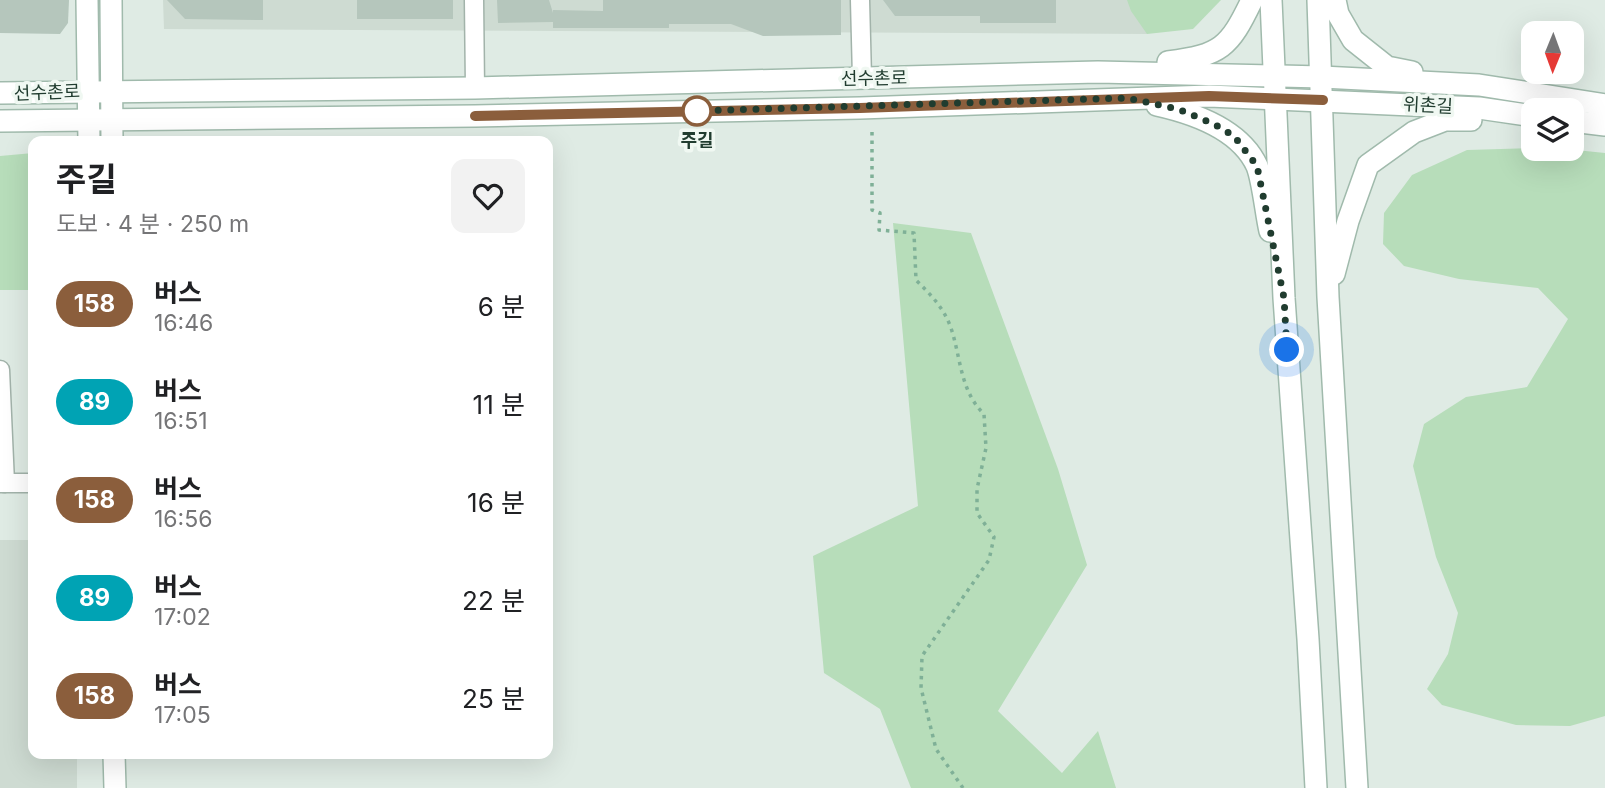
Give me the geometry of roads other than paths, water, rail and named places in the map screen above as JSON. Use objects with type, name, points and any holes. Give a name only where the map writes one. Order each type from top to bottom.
[{"type":"street","name":"선수촌로","points":[[87,0],[88,92]]},
{"type":"street","points":[[111,0],[113,136]]},
{"type":"street","points":[[474,0],[475,116]]},
{"type":"street","points":[[860,0],[862,78]]},
{"type":"street","points":[[1098,72],[1198,58],[1225,47],[1252,0]]},
{"type":"street","points":[[1270,0],[1284,298],[1316,788]]},
{"type":"street","points":[[1318,0],[1328,297],[1357,788]]},
{"type":"street","points":[[1335,0],[1338,14],[1353,40],[1387,67],[1605,105]]},
{"type":"street","name":"선수촌로","points":[[0,93],[475,88],[1098,72],[1322,77],[1479,85]]},
{"type":"street","points":[[88,92],[89,120]]},
{"type":"street","name":"선수촌로","points":[[0,121],[475,116],[860,108],[1209,96],[1323,100]]},
{"type":"street","points":[[1127,98],[1178,109],[1214,124],[1234,136],[1257,166],[1284,298]]},
{"type":"street","name":"위촌길","points":[[1323,100],[1479,108],[1521,115]]},
{"type":"street","points":[[1328,297],[1348,221],[1368,165],[1414,132],[1445,120],[1521,117]]},
{"type":"street","name":"선수촌로","points":[[89,120],[89,136]]},
{"type":"street","points":[[1584,122],[1605,125]]},
{"type":"street","points":[[0,370],[3,483],[28,483]]},
{"type":"street","points":[[114,759],[115,788]]},
{"type":"place","name":"주길","points":[[697,111]]}]
